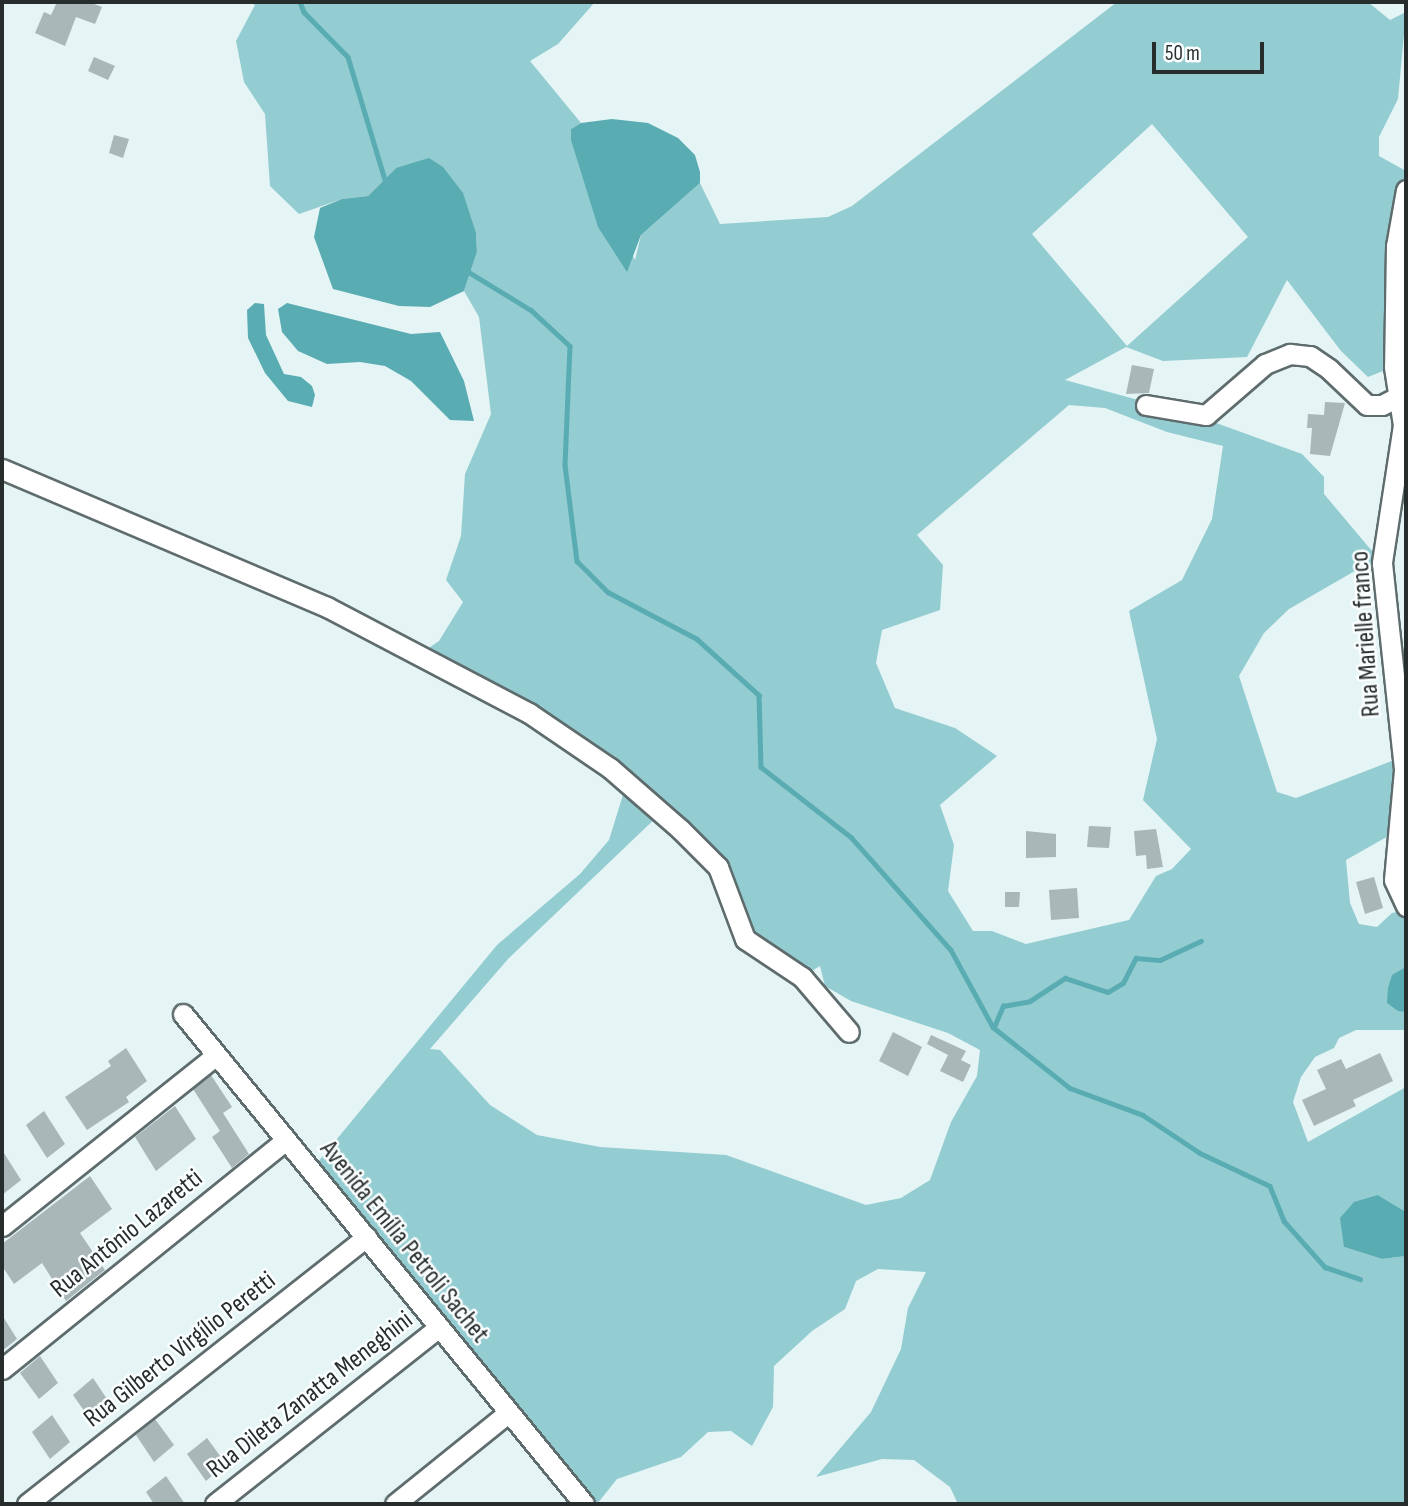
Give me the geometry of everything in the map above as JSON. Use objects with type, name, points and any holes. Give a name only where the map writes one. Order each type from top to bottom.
[{"type":"street","name":"Rua Marielle franco","points":[[1406,190],[1395,246],[1398,397],[1403,425],[1382,563],[1404,770],[1394,880],[1406,906]]},
{"type":"street","points":[[1146,405],[1206,415],[1265,363],[1290,354],[1310,356],[1329,369],[1367,405],[1382,405],[1398,397]]},
{"type":"street","points":[[2,470],[327,607],[529,713],[610,768],[680,829],[718,867],[745,939],[802,977],[849,1032]]},
{"type":"street","name":"Avenida Emília Petroli Sachet","points":[[183,1014],[584,1504]]},
{"type":"street","points":[[2,1226],[216,1055]]},
{"type":"street","name":"Rua Antônio Lazaretti","points":[[2,1369],[286,1140]]},
{"type":"street","name":"Rua Gilberto Virgílio Peretti","points":[[27,1504],[366,1237]]},
{"type":"street","name":"Rua Dileta Zanatta Meneghini","points":[[215,1504],[439,1327]]},
{"type":"street","points":[[395,1504],[509,1412]]},
{"type":"shaded area","points":[[249,2],[595,2],[558,44],[530,61],[581,123],[571,129],[635,260],[641,235],[700,183],[720,224],[828,217],[852,206],[1117,2],[1368,2],[1390,20],[1406,12],[1398,99],[1379,137],[1379,156],[1406,171],[1406,428],[1393,367],[1368,377],[1341,351],[1287,280],[1247,357],[1163,361],[1126,347],[1065,380],[1197,416],[1302,454],[1324,477],[1324,494],[1382,563],[1353,572],[1289,609],[1264,633],[1239,676],[1277,792],[1296,798],[1402,757],[1406,906],[1399,830],[1346,860],[1350,903],[1359,924],[1377,927],[1392,913],[1406,910],[1406,1030],[1356,1030],[1339,1038],[1334,1048],[1315,1057],[1301,1077],[1293,1102],[1308,1142],[1406,1087],[1406,1212],[1378,1195],[1344,1247],[1382,1259],[1406,1256],[1406,1504],[958,1504],[950,1487],[914,1460],[882,1459],[816,1477],[871,1412],[901,1349],[908,1308],[926,1272],[878,1269],[856,1281],[845,1309],[812,1331],[774,1366],[773,1407],[752,1446],[731,1431],[708,1432],[681,1457],[617,1479],[597,1504],[591,1504],[313,1168],[497,945],[580,874],[609,840],[627,782],[420,654],[439,641],[463,602],[446,580],[461,536],[465,474],[491,414],[479,317],[464,291],[477,252],[476,233],[396,168],[368,196],[342,199],[299,214],[270,186],[265,114],[244,82],[236,41],[255,5]],"holes":[[[1152,124],[1248,237],[1127,346],[1032,234]],[[1069,405],[1105,408],[1167,432],[1223,446],[1212,519],[1182,580],[1129,611],[1157,739],[1143,800],[1191,849],[1172,869],[1156,876],[1129,920],[1026,944],[992,931],[973,931],[948,891],[954,845],[940,805],[997,756],[955,728],[895,708],[876,663],[882,630],[940,610],[943,565],[917,535]],[[662,812],[718,867],[745,939],[802,977],[820,966],[825,986],[851,1001],[948,1033],[980,1050],[977,1076],[951,1122],[930,1180],[901,1198],[866,1205],[726,1155],[600,1147],[537,1135],[490,1105],[440,1050],[430,1049],[508,959]]]},
{"type":"shaded area","points":[[612,119],[648,123],[678,138],[695,155],[700,172],[700,183],[641,235],[627,272],[598,227],[571,140],[571,129],[581,123]]},
{"type":"shaded area","points":[[429,158],[443,167],[463,193],[476,233],[477,252],[464,291],[430,307],[399,306],[333,289],[314,237],[320,208],[342,199],[368,196],[396,168]]},
{"type":"shaded area","points":[[255,303],[264,304],[266,335],[284,374],[301,377],[312,386],[315,395],[312,407],[288,401],[265,373],[248,338],[247,310]]},
{"type":"shaded area","points":[[287,303],[411,334],[440,332],[464,381],[474,421],[450,420],[411,381],[385,366],[360,362],[327,364],[298,351],[282,332],[278,309]]},
{"type":"shaded area","points":[[1406,967],[1406,1012],[1398,1011],[1387,1003],[1392,975]]},
{"type":"shaded area","points":[[1378,1195],[1406,1212],[1406,1256],[1382,1259],[1344,1247],[1340,1218],[1354,1202]]},
{"type":"building","points":[[57,2],[89,2],[102,7],[95,24],[76,17],[65,46],[35,33],[44,12],[51,15]]},
{"type":"building","points":[[94,57],[115,66],[108,80],[88,71]]},
{"type":"building","points":[[114,135],[129,139],[123,158],[109,153]]},
{"type":"building","points":[[1132,365],[1154,369],[1149,393],[1126,394]]},
{"type":"building","points":[[1325,402],[1345,403],[1330,456],[1310,454],[1312,428],[1307,428],[1308,414],[1324,415]]},
{"type":"building","points":[[1089,826],[1111,827],[1109,848],[1087,847]]},
{"type":"building","points":[[1156,829],[1163,867],[1147,869],[1146,855],[1136,856],[1134,831]]},
{"type":"building","points":[[1026,831],[1056,834],[1056,857],[1026,858]]},
{"type":"building","points":[[1374,877],[1383,908],[1365,914],[1356,882]]},
{"type":"building","points":[[1077,888],[1079,918],[1051,920],[1049,890]]},
{"type":"building","points":[[1005,892],[1020,892],[1019,907],[1005,907]]},
{"type":"building","points":[[893,1032],[922,1047],[908,1076],[879,1061]]},
{"type":"building","points":[[931,1035],[966,1051],[961,1060],[971,1065],[963,1082],[940,1071],[948,1055],[927,1044]]},
{"type":"building","points":[[126,1048],[147,1081],[126,1097],[129,1102],[87,1130],[65,1097],[111,1066],[108,1061]]},
{"type":"building","points":[[1380,1053],[1393,1081],[1353,1100],[1356,1106],[1314,1126],[1302,1100],[1326,1089],[1317,1070],[1341,1059],[1346,1069]]},
{"type":"building","points":[[211,1075],[232,1107],[223,1113],[249,1154],[232,1168],[212,1137],[220,1131],[193,1089]]},
{"type":"building","points":[[175,1106],[196,1139],[156,1171],[135,1137]]},
{"type":"building","points":[[44,1111],[65,1144],[47,1158],[26,1125]]},
{"type":"building","points":[[2,1150],[21,1180],[2,1195]]},
{"type":"building","points":[[90,1176],[112,1209],[80,1233],[105,1270],[66,1301],[42,1263],[14,1284],[2,1266],[2,1244]]},
{"type":"building","points":[[2,1315],[17,1339],[2,1351]]},
{"type":"building","points":[[40,1356],[58,1383],[39,1399],[20,1373]]},
{"type":"building","points":[[93,1378],[111,1405],[92,1422],[73,1395]]},
{"type":"building","points":[[52,1415],[70,1442],[50,1459],[32,1432]]},
{"type":"building","points":[[155,1419],[174,1445],[154,1462],[136,1435]]},
{"type":"building","points":[[207,1438],[226,1464],[206,1481],[187,1454]]},
{"type":"building","points":[[166,1476],[185,1504],[154,1504],[146,1492]]},
{"type":"waterway","points":[[300,2],[304,12],[348,57],[386,183]]},
{"type":"waterway","points":[[467,271],[531,310],[570,346],[565,465],[577,561],[608,592],[697,639],[759,695],[761,767],[851,837],[951,950],[993,1027],[1070,1088],[1143,1115],[1200,1153],[1270,1186],[1284,1221],[1325,1267],[1360,1279]]},
{"type":"waterway","points":[[994,1027],[1003,1006],[1030,1001],[1065,978],[1108,992],[1123,983],[1136,958],[1160,960],[1201,941]]}]
